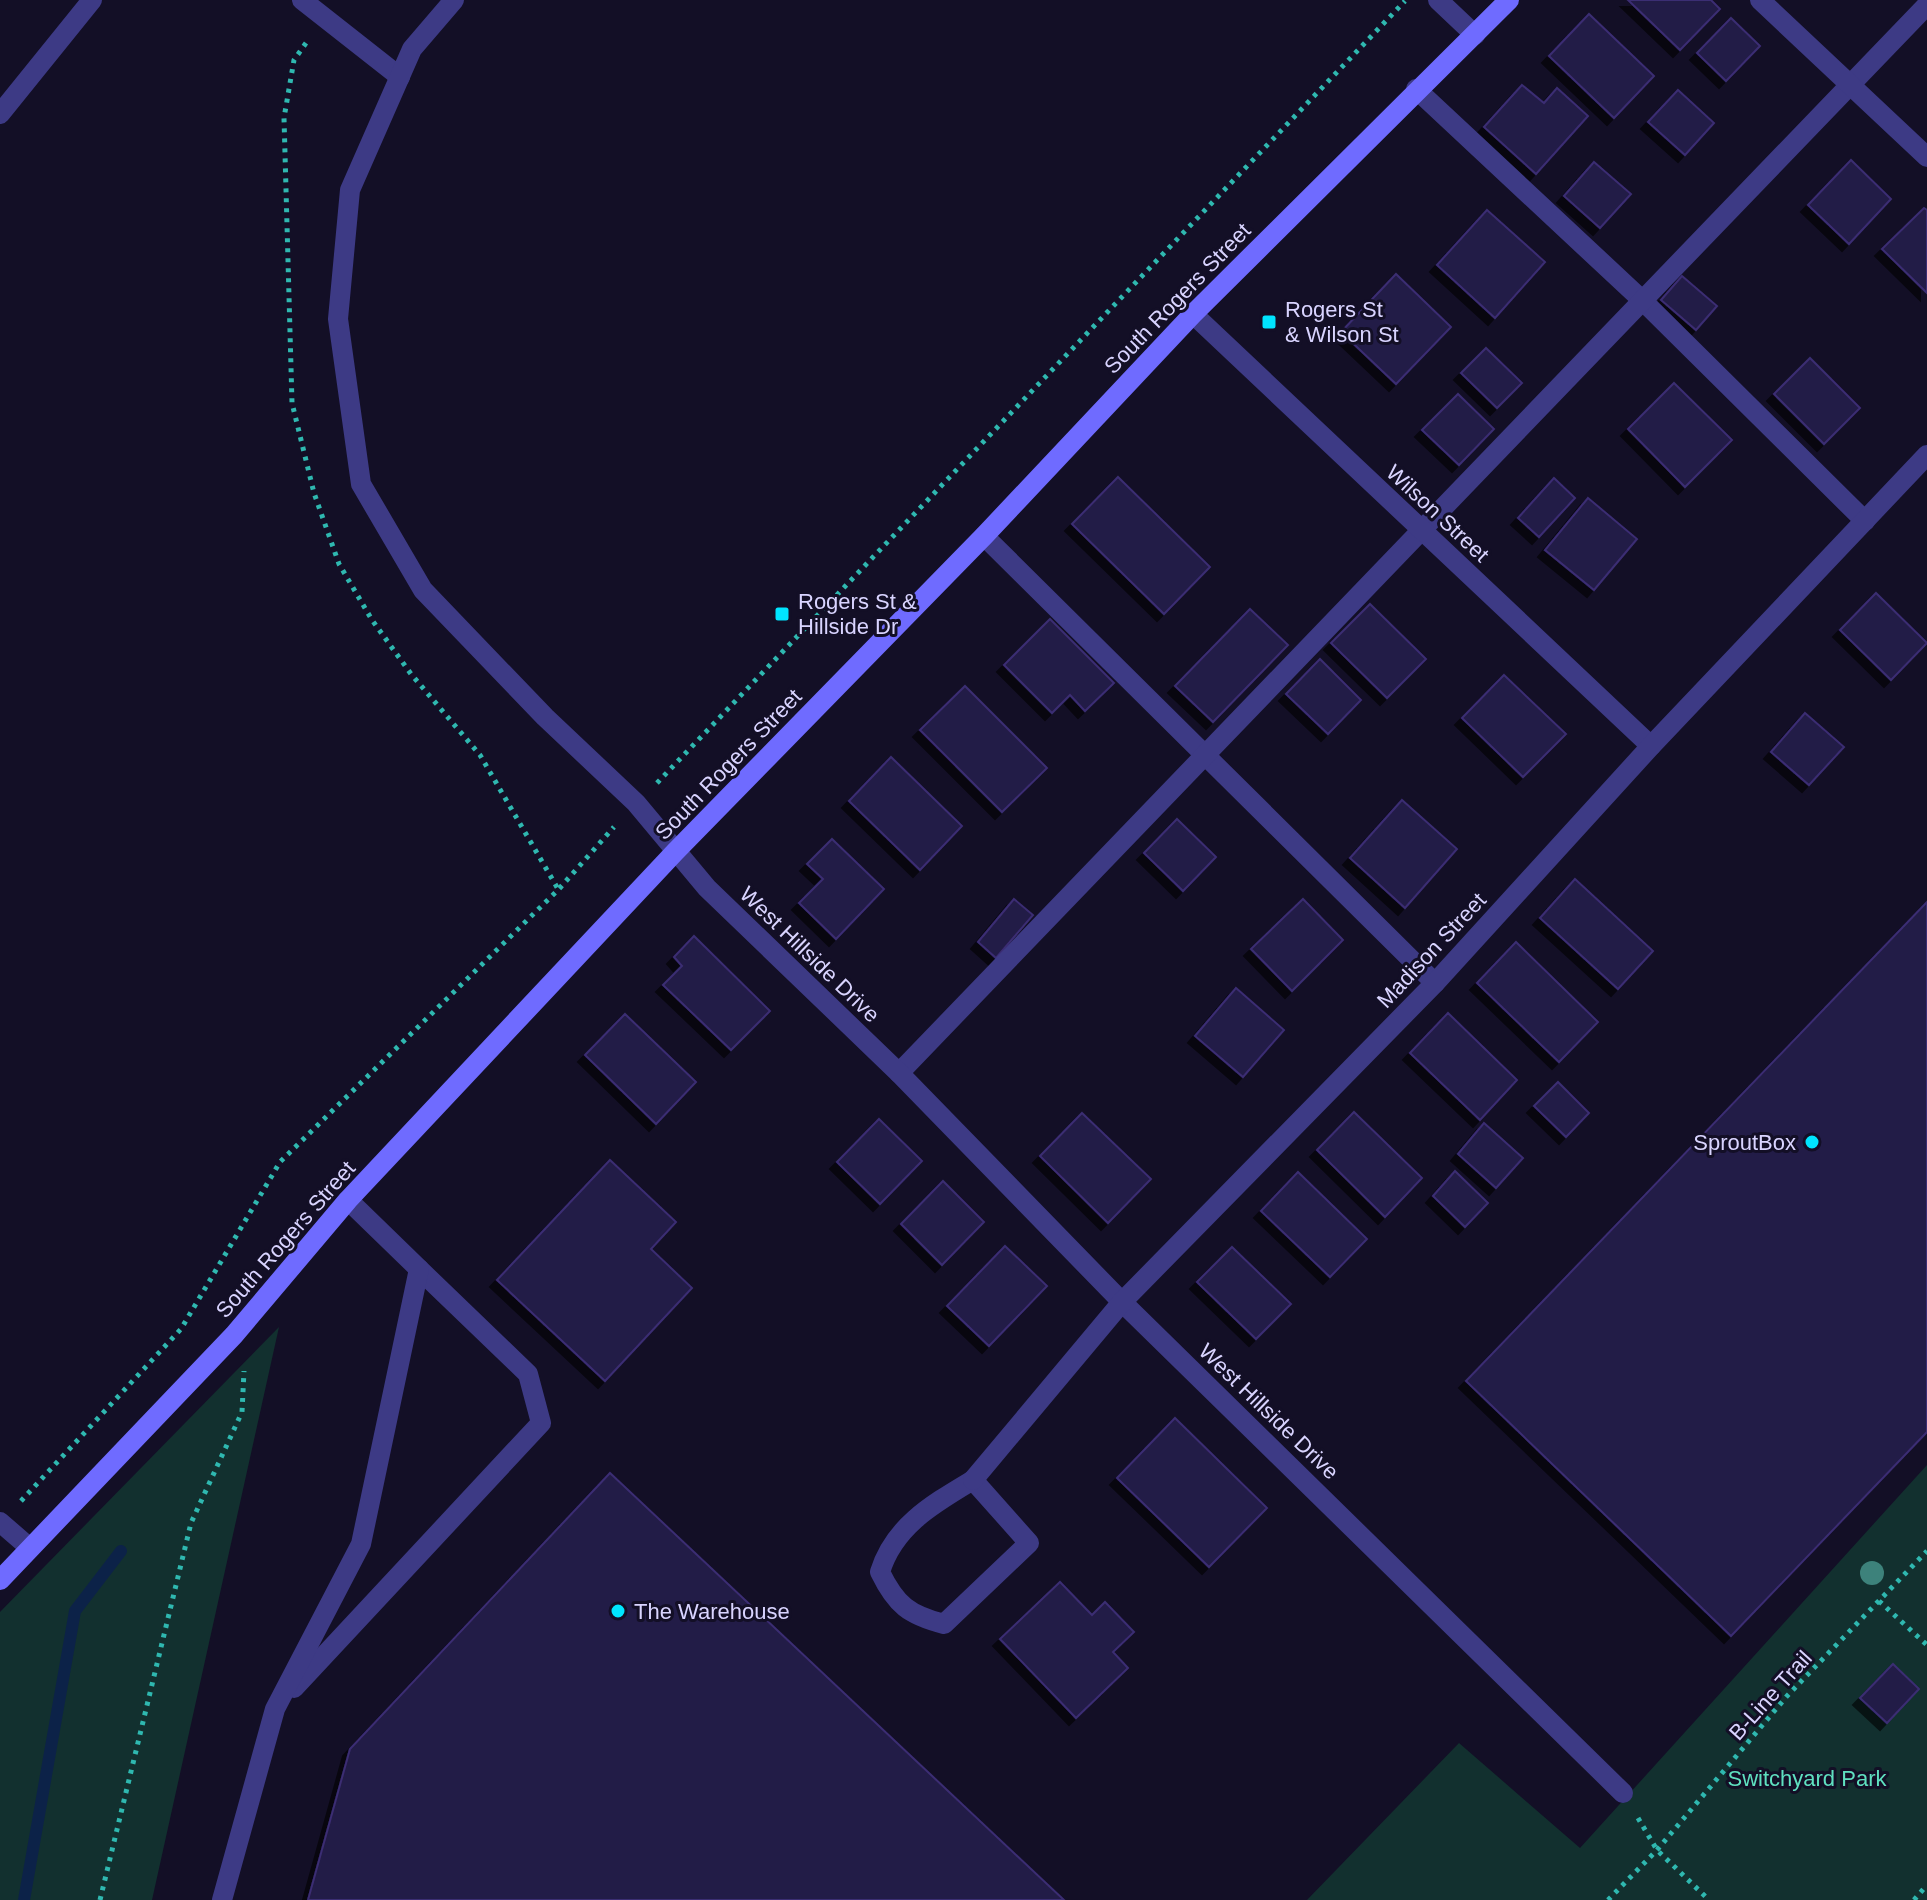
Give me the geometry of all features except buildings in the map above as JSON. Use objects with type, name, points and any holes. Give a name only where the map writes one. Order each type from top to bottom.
[{"type":"street","points":[[0,114],[92,0]]},
{"type":"street","points":[[302,0],[400,77]]},
{"type":"street","name":"West Hillside Drive","points":[[454,0],[412,49],[350,190],[338,319],[361,484],[423,590],[545,717],[636,803],[707,888],[899,1073],[1122,1302],[1623,1793]]},
{"type":"street","points":[[1438,0],[1475,35]]},
{"type":"street","name":"South Rogers Street","points":[[0,1580],[234,1335],[348,1200],[675,852],[984,536],[1193,314],[1416,89],[1509,0]]},
{"type":"street","points":[[1760,0],[1927,157]]},
{"type":"street","points":[[899,1073],[1927,5]]},
{"type":"street","points":[[1416,89],[1643,301],[1865,521]]},
{"type":"street","name":"Wilson Street","points":[[1193,314],[1651,746]]},
{"type":"street","name":"Madison Street","points":[[973,1480],[1029,1543],[944,1624],[919,1617],[892,1597],[880,1572],[888,1548],[927,1508],[973,1480],[1122,1302],[1435,983],[1651,746],[1927,455]]},
{"type":"street","points":[[984,536],[1435,983]]},
{"type":"street","points":[[275,1709],[541,1423],[528,1374],[348,1200]]},
{"type":"street","points":[[222,1900],[275,1709],[361,1544],[419,1269]]},
{"type":"street","points":[[0,1522],[30,1548]]},
{"type":"path","points":[[0,1522],[181,1329],[280,1162],[558,890],[636,803],[1406,0]]},
{"type":"path","points":[[100,1900],[191,1523],[242,1412],[245,1374],[234,1335]]},
{"type":"path","name":"B-Line Trail","points":[[1608,1900],[1657,1850],[1787,1696],[1927,1551]]},
{"type":"path","points":[[1879,1601],[1927,1645]]},
{"type":"path","points":[[1657,1850],[1709,1900]]},
{"type":"path","points":[[1914,1900],[1927,1885]]},
{"type":"green space","points":[[279,1327],[152,1900],[0,1900],[0,1612]]},
{"type":"green space","name":"Switchyard Park","points":[[1927,1465],[1927,1900],[1307,1900],[1459,1743],[1580,1848]]},
{"type":"waterway","points":[[24,1900],[75,1611],[121,1551]]},
{"type":"place","name":"Rogers St & Wilson St","points":[[1269,322]]},
{"type":"place","name":"Rogers St & Hillside Dr","points":[[782,614]]},
{"type":"place","name":"SproutBox","points":[[1812,1142]]},
{"type":"place","name":"The Warehouse","points":[[618,1611]]}]
